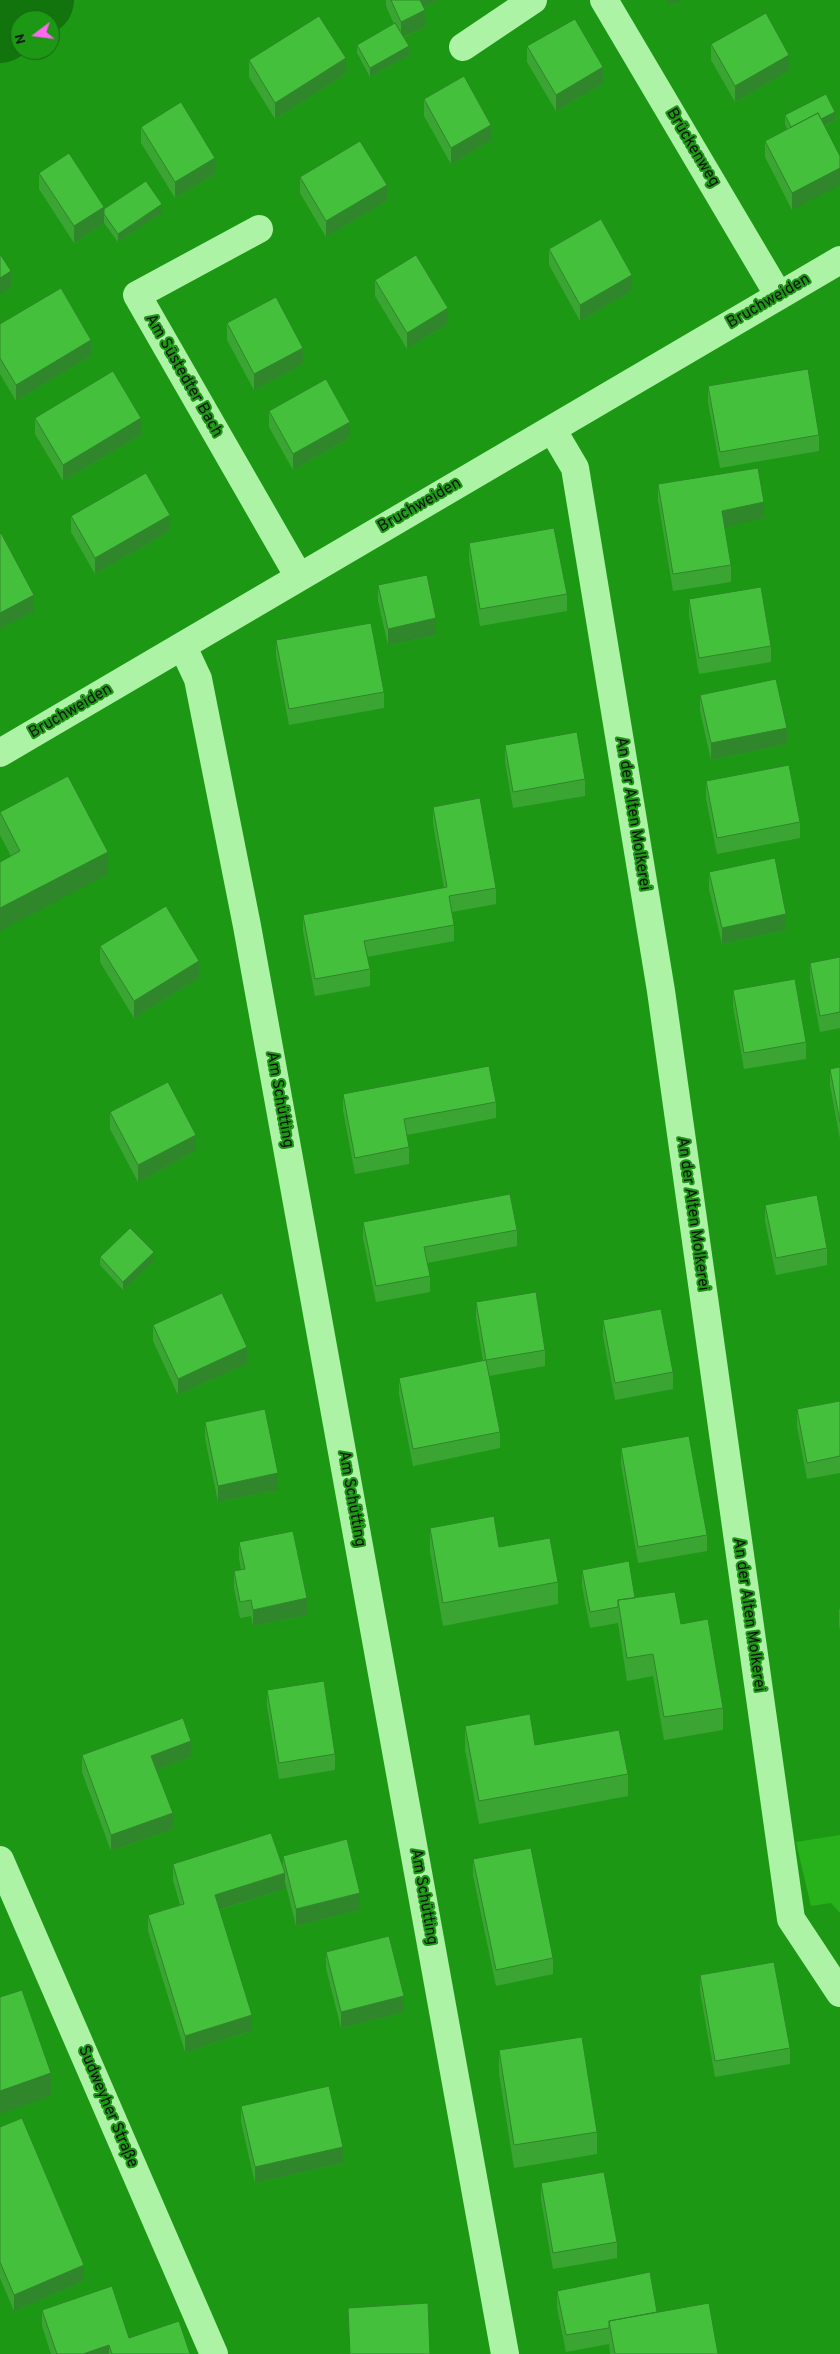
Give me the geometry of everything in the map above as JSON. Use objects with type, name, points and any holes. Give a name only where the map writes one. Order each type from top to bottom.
[{"type":"street","points":[[462,47],[533,0]]},
{"type":"street","name":"Brückenweg","points":[[604,0],[779,296]]},
{"type":"street","name":"Am Süstedter Bach","points":[[259,229],[137,295],[299,577]]},
{"type":"street","name":"Bruchweiden","points":[[0,753],[840,260]]},
{"type":"street","name":"An der Alten Molkerei","points":[[552,429],[575,468],[661,991],[791,1919],[840,1993]]},
{"type":"street","name":"Am Schütting","points":[[183,647],[198,679],[248,926],[505,2354]]},
{"type":"street","name":"Sudweyher Straße","points":[[0,1860],[214,2354]]},
{"type":"green space","points":[[840,1835],[840,1913],[831,1903],[811,1906],[796,1842]]},
{"type":"building","points":[[391,0],[420,0],[425,10],[401,22]]},
{"type":"building","points":[[766,13],[789,55],[735,86],[711,44]]},
{"type":"building","points":[[319,16],[346,58],[275,103],[249,60]]},
{"type":"building","points":[[575,19],[603,67],[556,95],[527,46]]},
{"type":"building","points":[[395,23],[409,46],[370,68],[357,45]]},
{"type":"building","points":[[464,76],[491,125],[451,148],[424,99]]},
{"type":"building","points":[[826,94],[835,112],[821,119],[818,113],[791,127],[785,115]]},
{"type":"building","points":[[181,102],[215,158],[175,182],[141,127]]},
{"type":"building","points":[[818,113],[840,156],[840,168],[792,193],[765,141]]},
{"type":"building","points":[[360,141],[387,185],[326,221],[300,177]]},
{"type":"building","points":[[69,153],[104,207],[74,226],[39,173]]},
{"type":"building","points":[[146,181],[162,204],[118,234],[104,214],[104,209]]},
{"type":"building","points":[[601,219],[632,275],[580,305],[549,249]]},
{"type":"building","points":[[0,254],[11,271],[0,278]]},
{"type":"building","points":[[416,255],[448,308],[407,333],[375,280]]},
{"type":"building","points":[[61,288],[91,340],[16,385],[0,358],[0,324]]},
{"type":"building","points":[[276,297],[303,348],[254,374],[227,323]]},
{"type":"building","points":[[808,369],[819,435],[720,452],[708,386]]},
{"type":"building","points":[[113,371],[141,418],[63,465],[35,418]]},
{"type":"building","points":[[326,379],[350,422],[293,454],[269,411]]},
{"type":"building","points":[[758,468],[764,502],[722,511],[731,565],[673,574],[658,484]]},
{"type":"building","points":[[146,473],[170,515],[95,558],[71,516]]},
{"type":"building","points":[[554,528],[567,594],[480,609],[469,543]]},
{"type":"building","points":[[0,534],[34,595],[0,613]]},
{"type":"building","points":[[427,575],[436,618],[388,629],[378,585]]},
{"type":"building","points":[[761,587],[771,646],[699,658],[689,599]]},
{"type":"building","points":[[371,623],[384,692],[289,709],[276,640]]},
{"type":"building","points":[[776,679],[787,728],[711,743],[700,695]]},
{"type":"building","points":[[577,732],[585,779],[513,792],[505,745]]},
{"type":"building","points":[[789,765],[800,822],[717,838],[706,781]]},
{"type":"building","points":[[68,776],[108,852],[0,908],[0,862],[20,851],[0,812]]},
{"type":"building","points":[[480,798],[496,888],[449,896],[454,925],[364,941],[370,969],[315,979],[303,915],[447,887],[433,807]]},
{"type":"building","points":[[775,858],[786,914],[722,928],[709,872]]},
{"type":"building","points":[[166,906],[199,961],[134,1001],[100,946]]},
{"type":"building","points":[[840,957],[840,1012],[820,1016],[810,963]]},
{"type":"building","points":[[795,979],[806,1042],[744,1053],[733,990]]},
{"type":"building","points":[[489,1066],[496,1102],[404,1119],[409,1147],[355,1158],[343,1094]]},
{"type":"building","points":[[840,1067],[840,1122],[830,1069]]},
{"type":"building","points":[[168,1082],[196,1135],[138,1165],[110,1112]]},
{"type":"building","points":[[510,1194],[517,1230],[424,1247],[430,1276],[376,1286],[363,1222]]},
{"type":"building","points":[[817,1195],[827,1248],[776,1258],[765,1205]]},
{"type":"building","points":[[130,1228],[154,1252],[123,1282],[100,1257]]},
{"type":"building","points":[[536,1292],[545,1350],[486,1360],[476,1302]]},
{"type":"building","points":[[222,1293],[247,1347],[178,1379],[153,1325]]},
{"type":"building","points":[[661,1309],[673,1372],[615,1383],[603,1320]]},
{"type":"building","points":[[486,1360],[500,1432],[413,1449],[399,1378]]},
{"type":"building","points":[[840,1401],[840,1456],[807,1463],[797,1409]]},
{"type":"building","points":[[265,1409],[278,1473],[218,1486],[205,1422]]},
{"type":"building","points":[[689,1436],[707,1535],[638,1547],[621,1448]]},
{"type":"building","points":[[494,1516],[499,1547],[550,1538],[558,1582],[443,1603],[430,1528]]},
{"type":"building","points":[[293,1531],[307,1598],[253,1610],[251,1600],[240,1602],[234,1571],[245,1569],[239,1542]]},
{"type":"building","points":[[629,1561],[635,1598],[618,1600],[618,1607],[590,1612],[582,1570]]},
{"type":"building","points":[[675,1592],[681,1624],[708,1619],[723,1708],[664,1717],[653,1654],[627,1658],[618,1600]]},
{"type":"building","points":[[324,1681],[335,1754],[279,1763],[267,1690]]},
{"type":"building","points":[[530,1714],[535,1745],[619,1730],[628,1774],[479,1801],[465,1726]]},
{"type":"building","points":[[183,1718],[191,1741],[151,1756],[173,1813],[111,1835],[82,1755]]},
{"type":"building","points":[[271,1833],[285,1873],[215,1895],[252,2015],[185,2036],[148,1915],[184,1904],[173,1864]]},
{"type":"building","points":[[347,1839],[360,1893],[296,1909],[283,1856]]},
{"type":"building","points":[[531,1848],[553,1958],[496,1970],[473,1859]]},
{"type":"building","points":[[389,1936],[404,1996],[341,2012],[326,1952]]},
{"type":"building","points":[[774,1962],[790,2048],[715,2061],[700,1975]]},
{"type":"building","points":[[22,1990],[51,2073],[0,2091],[0,1997]]},
{"type":"building","points":[[582,2037],[597,2132],[514,2145],[499,2050]]},
{"type":"building","points":[[329,2086],[343,2147],[255,2167],[241,2106]]},
{"type":"building","points":[[22,2118],[84,2265],[14,2295],[0,2262],[0,2127]]},
{"type":"building","points":[[604,2172],[617,2242],[553,2253],[541,2183]]},
{"type":"building","points":[[650,2272],[657,2312],[609,2321],[609,2328],[566,2335],[557,2291]]},
{"type":"building","points":[[112,2286],[129,2338],[179,2321],[190,2354],[112,2354],[109,2345],[83,2354],[57,2354],[42,2310]]},
{"type":"building","points":[[428,2303],[430,2354],[350,2354],[348,2308]]},
{"type":"building","points":[[709,2303],[718,2354],[615,2354],[609,2321]]},
{"type":"waterway","points":[[0,27],[38,0]]}]
